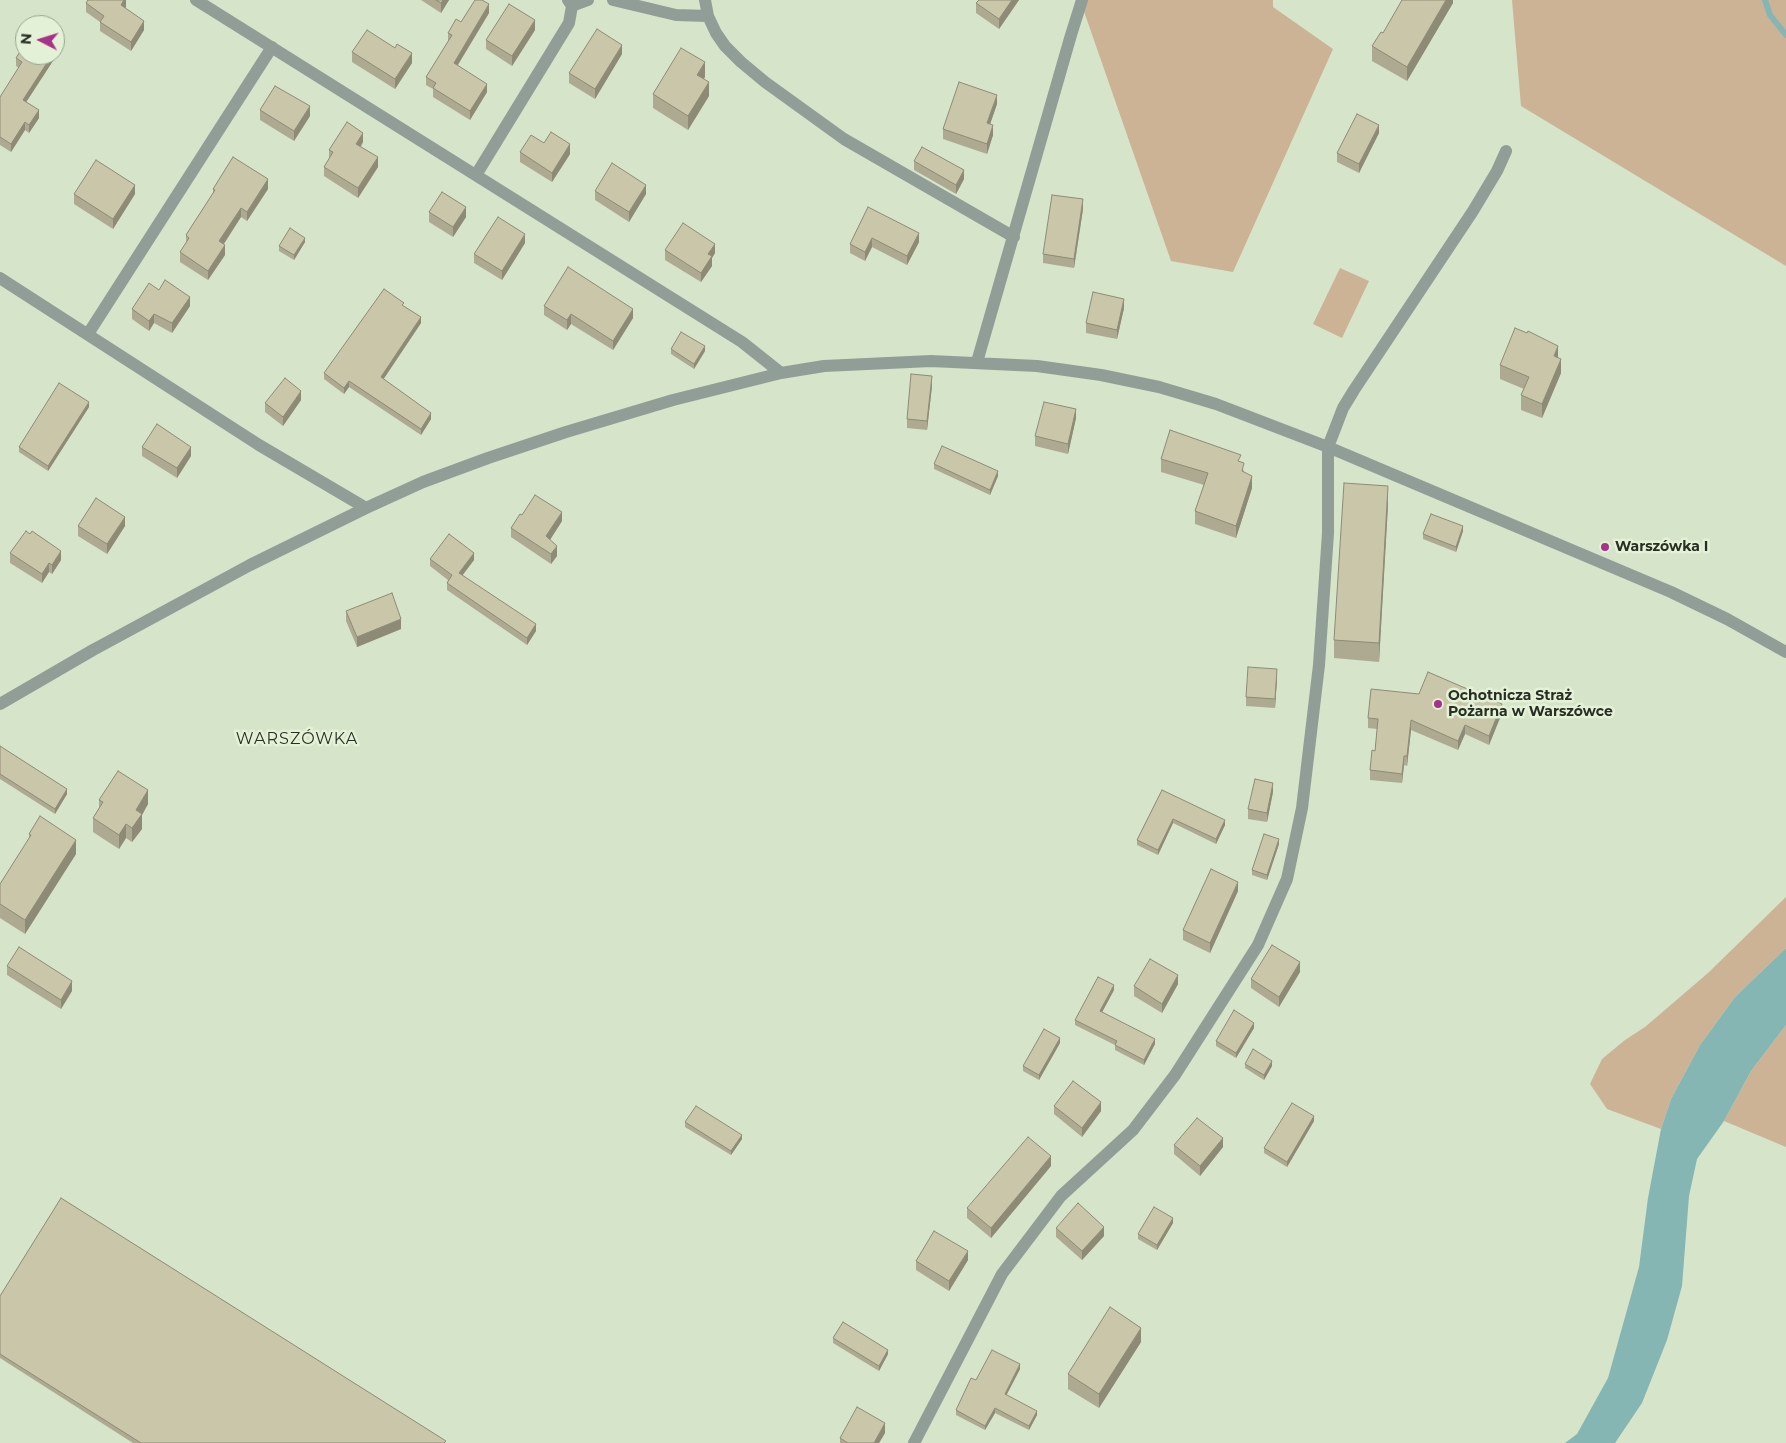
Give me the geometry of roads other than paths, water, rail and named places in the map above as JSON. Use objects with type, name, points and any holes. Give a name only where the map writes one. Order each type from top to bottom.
[{"type":"street","points":[[196,0],[742,342],[781,373]]},
{"type":"street","points":[[476,175],[569,23],[570,3],[588,0]]},
{"type":"street","points":[[613,0],[676,15],[708,16]]},
{"type":"street","points":[[705,0],[708,16],[725,46],[741,62],[810,116],[887,165],[1014,237]]},
{"type":"street","points":[[977,362],[1080,2]]},
{"type":"street","points":[[88,334],[272,47]]},
{"type":"street","points":[[914,1443],[1002,1274],[1061,1196],[1133,1130],[1175,1075],[1258,945],[1287,879],[1302,808],[1319,665],[1328,533],[1328,447],[1343,408],[1473,211],[1497,171],[1506,151]]},
{"type":"street","points":[[0,278],[272,453],[366,508]]},
{"type":"street","points":[[0,704],[93,650],[250,565],[366,508],[442,475],[488,458],[682,397],[781,373],[824,366],[931,361],[977,362],[1101,375],[1159,388],[1216,404],[1328,447],[1671,592],[1727,619],[1786,652]]},
{"type":"water","points":[[1786,948],[1786,1025],[1751,1071],[1724,1121],[1697,1159],[1689,1196],[1682,1286],[1667,1340],[1642,1403],[1615,1443],[1565,1443],[1577,1434],[1608,1378],[1639,1267],[1648,1198],[1661,1129],[1671,1099],[1700,1045],[1735,997]]},
{"type":"waterway","points":[[1765,0],[1770,15],[1786,35]]},
{"type":"place","name":"Warszówka I","points":[[1605,547]]},
{"type":"place","name":"Ochotnicza Straż Pożarna w Warszówce","points":[[1438,704]]},
{"type":"district","name":"WARSZÓWKA","points":[[297,739]]}]
